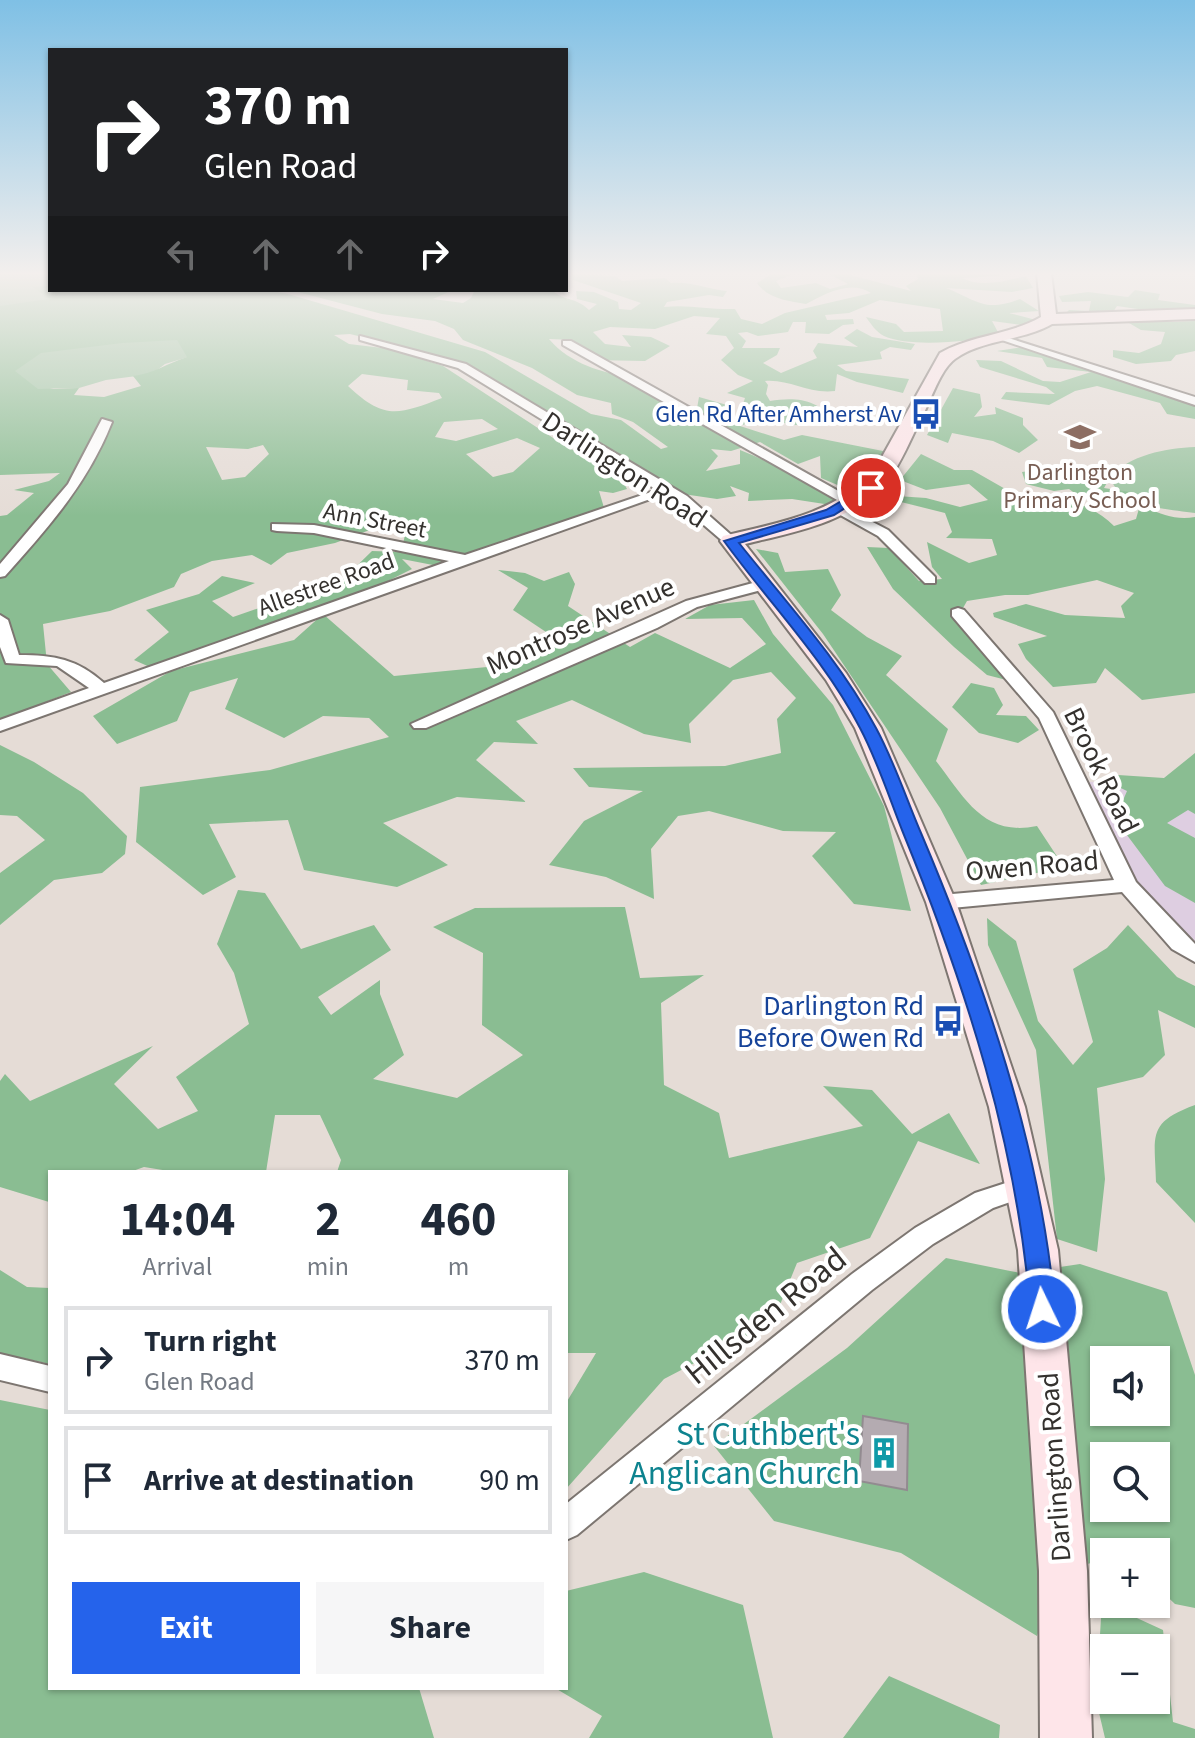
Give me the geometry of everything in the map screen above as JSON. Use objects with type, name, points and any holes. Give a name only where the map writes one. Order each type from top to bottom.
[{"type":"street","name":"Darlington Road","points":[[420,354],[462,366],[691,507],[731,541],[837,678],[868,728],[941,902],[1007,1107],[1038,1250],[1063,1571],[1066,1738]]},
{"type":"street","points":[[586,354],[845,505],[883,533],[930,580]]},
{"type":"street","points":[[731,541],[786,528],[845,505],[871,488],[881,476],[946,357],[952,354]]},
{"type":"street","points":[[1054,354],[1195,401]]},
{"type":"street","points":[[0,573],[56,512],[82,477],[106,422]]},
{"type":"street","name":"Allestree Road","points":[[0,726],[651,494],[668,493]]},
{"type":"street","name":"Ann Street","points":[[277,527],[314,529],[465,560]]},
{"type":"street","name":"Montrose Avenue","points":[[420,724],[651,625],[678,609],[720,592],[764,585]]},
{"type":"street","name":"Brook Road","points":[[958,613],[1047,716],[1127,885]]},
{"type":"street","points":[[0,620],[12,660],[62,659],[80,669],[101,690]]},
{"type":"street","name":"Owen Road","points":[[941,902],[1127,885],[1180,944],[1195,955]]},
{"type":"street","name":"Hillsden Road","points":[[568,1522],[862,1282],[924,1236],[984,1200],[1024,1187]]},
{"type":"street","points":[[0,1367],[48,1379]]},
{"type":"shaded area","points":[[1195,781],[1195,958],[1136,893],[1081,782]]},
{"type":"green space","points":[[0,354],[191,354],[165,364],[152,374],[106,380],[79,388],[54,388],[0,401]]},
{"type":"green space","points":[[0,354],[39,354],[15,371],[38,389],[79,388],[74,395],[104,397],[141,386],[133,376],[154,371],[187,357],[185,354],[407,354],[443,366],[570,449],[596,456],[595,464],[618,473],[627,489],[613,493],[599,491],[605,511],[555,524],[462,559],[455,552],[438,566],[402,559],[412,569],[374,588],[250,630],[152,668],[134,660],[169,632],[146,610],[199,594],[222,576],[255,583],[212,601],[233,617],[291,597],[332,590],[372,551],[401,552],[406,531],[367,531],[335,543],[287,553],[271,565],[252,555],[212,561],[181,574],[174,587],[110,611],[43,624],[47,664],[71,692],[0,720],[0,516],[7,515],[34,493],[14,490],[49,481],[60,473],[0,475]],"holes":[[[362,374],[408,380],[407,390],[439,393],[442,398],[402,411],[382,409],[348,386]],[[482,419],[498,429],[456,441],[435,437],[444,422]],[[517,438],[540,448],[513,472],[493,477],[466,454]],[[263,445],[269,454],[245,477],[222,480],[206,447],[248,449]]]},
{"type":"green space","points":[[430,354],[489,354],[591,414],[621,420],[661,449],[668,447],[633,422],[612,414],[611,403],[577,395],[532,368],[498,354],[566,354],[588,366],[634,378],[645,393],[677,404],[703,426],[730,437],[730,428],[696,414],[699,397],[734,407],[734,418],[753,421],[740,426],[784,440],[802,435],[888,452],[870,467],[878,490],[861,495],[821,478],[820,456],[798,464],[760,442],[731,451],[711,449],[718,456],[706,471],[740,464],[740,450],[790,473],[837,500],[831,505],[792,499],[748,501],[749,493],[730,486],[736,496],[717,499],[683,494],[641,482],[628,475],[622,460],[544,416],[493,379],[458,361]]},
{"type":"green space","points":[[582,354],[656,354],[645,361],[593,360]]},
{"type":"green space","points":[[727,354],[777,354],[763,363],[781,373],[817,358],[815,354],[881,354],[882,359],[837,365],[846,371],[909,379],[903,393],[837,374],[835,391],[765,381],[770,401],[805,401],[827,413],[832,421],[803,425],[779,421],[760,412],[773,408],[743,404],[745,398],[727,393],[753,381],[738,375],[721,360]]},
{"type":"green space","points":[[1017,354],[1044,354],[1195,405],[1195,419],[1167,414],[1160,403],[1097,386],[1075,391],[1049,405],[1001,399],[1006,392],[1055,394],[1046,387],[980,367],[976,360],[1001,361],[1043,381],[1060,382],[1091,372],[1047,367],[1042,358]]},
{"type":"green space","points":[[1113,354],[1180,354],[1171,361],[1136,364],[1113,357]]},
{"type":"green space","points":[[953,388],[980,394],[982,407],[974,417],[996,414],[995,407],[1023,418],[1023,425],[1038,440],[1019,453],[993,441],[952,433],[948,443],[927,435]]},
{"type":"green space","points":[[1195,447],[1195,513],[1135,501],[1116,488],[1110,478],[1137,458],[1161,451]]},
{"type":"green space","points":[[921,454],[954,470],[972,470],[1023,499],[1047,497],[1072,501],[1094,511],[1114,526],[1136,519],[1140,505],[1174,517],[1195,517],[1195,693],[1142,700],[1105,668],[1096,683],[1053,687],[1026,659],[1018,644],[1047,636],[994,617],[993,613],[1026,604],[1065,615],[1125,618],[1121,606],[1134,593],[1097,580],[1028,595],[967,601],[959,615],[1018,683],[987,675],[954,647],[893,589],[867,547],[889,548],[919,581],[942,579],[932,567],[927,542],[969,563],[997,555],[992,539],[946,538],[952,532],[945,513],[901,502],[897,496],[926,498],[960,507],[988,500],[969,484],[926,490],[900,480]]},
{"type":"green space","points":[[1058,467],[1112,474],[1104,488],[1130,492],[1129,501],[1113,502],[1097,489],[1080,497],[1069,489],[1054,491],[1026,484],[1022,472]]},
{"type":"green space","points":[[756,549],[778,553],[785,572],[828,569],[841,595],[831,610],[867,637],[902,656],[886,675],[948,729],[936,761],[966,801],[977,812],[1003,826],[1037,826],[1064,867],[981,885],[940,808],[823,634]]},
{"type":"green space","points":[[498,570],[525,573],[544,581],[569,572],[575,584],[568,606],[630,647],[655,633],[730,668],[766,644],[742,618],[685,619],[710,605],[754,600],[773,634],[833,705],[884,806],[911,911],[854,904],[812,856],[836,832],[783,831],[709,811],[678,816],[651,849],[654,899],[606,877],[549,865],[584,821],[643,791],[589,787],[573,768],[725,766],[781,753],[777,719],[796,698],[771,672],[733,680],[689,724],[691,743],[644,734],[572,700],[516,721],[538,744],[494,742],[476,760],[526,802],[457,797],[383,823],[448,865],[397,887],[304,870],[288,820],[209,824],[236,877],[203,895],[136,842],[140,787],[270,770],[389,737],[369,718],[323,716],[284,738],[225,709],[238,678],[190,692],[177,721],[117,744],[93,716],[171,671],[294,640],[323,614],[394,676],[487,667],[561,642],[513,610],[528,588]]},
{"type":"green space","points":[[971,683],[994,688],[1003,705],[996,715],[1026,716],[1039,730],[1018,743],[979,733],[952,707]]},
{"type":"green space","points":[[0,745],[83,793],[127,836],[125,854],[102,873],[54,880],[0,925],[0,873],[45,840],[17,816],[0,815]]},
{"type":"green space","points":[[1195,753],[1195,814],[1188,810],[1167,823],[1195,838],[1195,903],[1165,886],[1115,819],[1127,791],[1100,778],[1118,775],[1164,778]]},
{"type":"green space","points":[[238,890],[265,893],[301,949],[374,925],[391,950],[318,997],[331,1015],[380,980],[380,994],[404,1055],[373,1079],[457,1098],[523,1055],[482,1025],[483,953],[433,927],[475,908],[625,907],[640,978],[704,975],[661,1003],[664,1085],[719,1113],[729,1158],[863,1126],[823,1086],[872,1090],[912,1134],[949,1113],[980,1164],[918,1141],[870,1238],[797,1263],[773,1322],[664,1379],[568,1487],[568,1400],[596,1353],[568,1353],[568,1170],[338,1170],[341,1160],[320,1115],[275,1115],[266,1170],[163,1170],[144,1167],[136,1170],[48,1170],[48,1202],[0,1187],[0,1081],[5,1074],[30,1101],[153,1046],[114,1084],[158,1129],[198,1111],[176,1077],[249,1024],[234,973],[217,944]]},
{"type":"green space","points":[[987,918],[1016,941],[1038,1021],[1073,1065],[1093,1042],[1073,969],[1107,948],[1128,925],[1177,977],[1195,986],[1195,1028],[1158,1010],[1165,1055],[1143,1077],[1097,1088],[1105,1179],[1097,1252],[1057,1239],[1036,1050],[988,945]]},
{"type":"green space","points":[[1195,1105],[1195,1223],[1156,1182],[1155,1142],[1161,1125],[1168,1118]]},
{"type":"green space","points":[[946,1258],[1020,1273],[1080,1264],[1167,1292],[1195,1375],[1195,1608],[1175,1604],[1170,1599],[1170,1538],[1090,1538],[1090,1563],[1058,1573],[1037,1636],[901,1553],[774,1521],[714,1446],[847,1348]]},
{"type":"green space","points":[[0,1270],[27,1287],[48,1288],[48,1364],[0,1353]]},
{"type":"green space","points":[[0,1400],[48,1410],[48,1690],[420,1690],[434,1738],[0,1738]]},
{"type":"green space","points":[[644,1572],[743,1605],[773,1738],[589,1738],[602,1716],[558,1690],[568,1690],[568,1591]]},
{"type":"green space","points":[[1101,1618],[1137,1618],[1163,1630],[1163,1634],[1100,1634]]},
{"type":"green space","points":[[889,1676],[1000,1725],[999,1738],[843,1738]]},
{"type":"green space","points":[[1170,1694],[1173,1722],[1195,1729],[1195,1738],[1105,1738],[1099,1714],[1170,1714]]},
{"type":"building","name":"St Cuthbert's Anglican Church","points":[[863,1416],[908,1424],[907,1490],[859,1481]]},
{"type":"place","name":"Glen Rd After Amherst Av","points":[[926,414]]},
{"type":"place","name":"Darlington Primary School","points":[[1080,437]]},
{"type":"place","name":"Darlington Rd Before Owen Rd","points":[[948,1021]]},
{"type":"place","name":"St Cuthbert's Anglican Church","points":[[884,1453]]},
{"type":"route","points":[[871,488],[830,513],[786,528],[731,541],[837,678],[868,728],[941,902],[1007,1107],[1038,1250],[1042,1309]]}]
